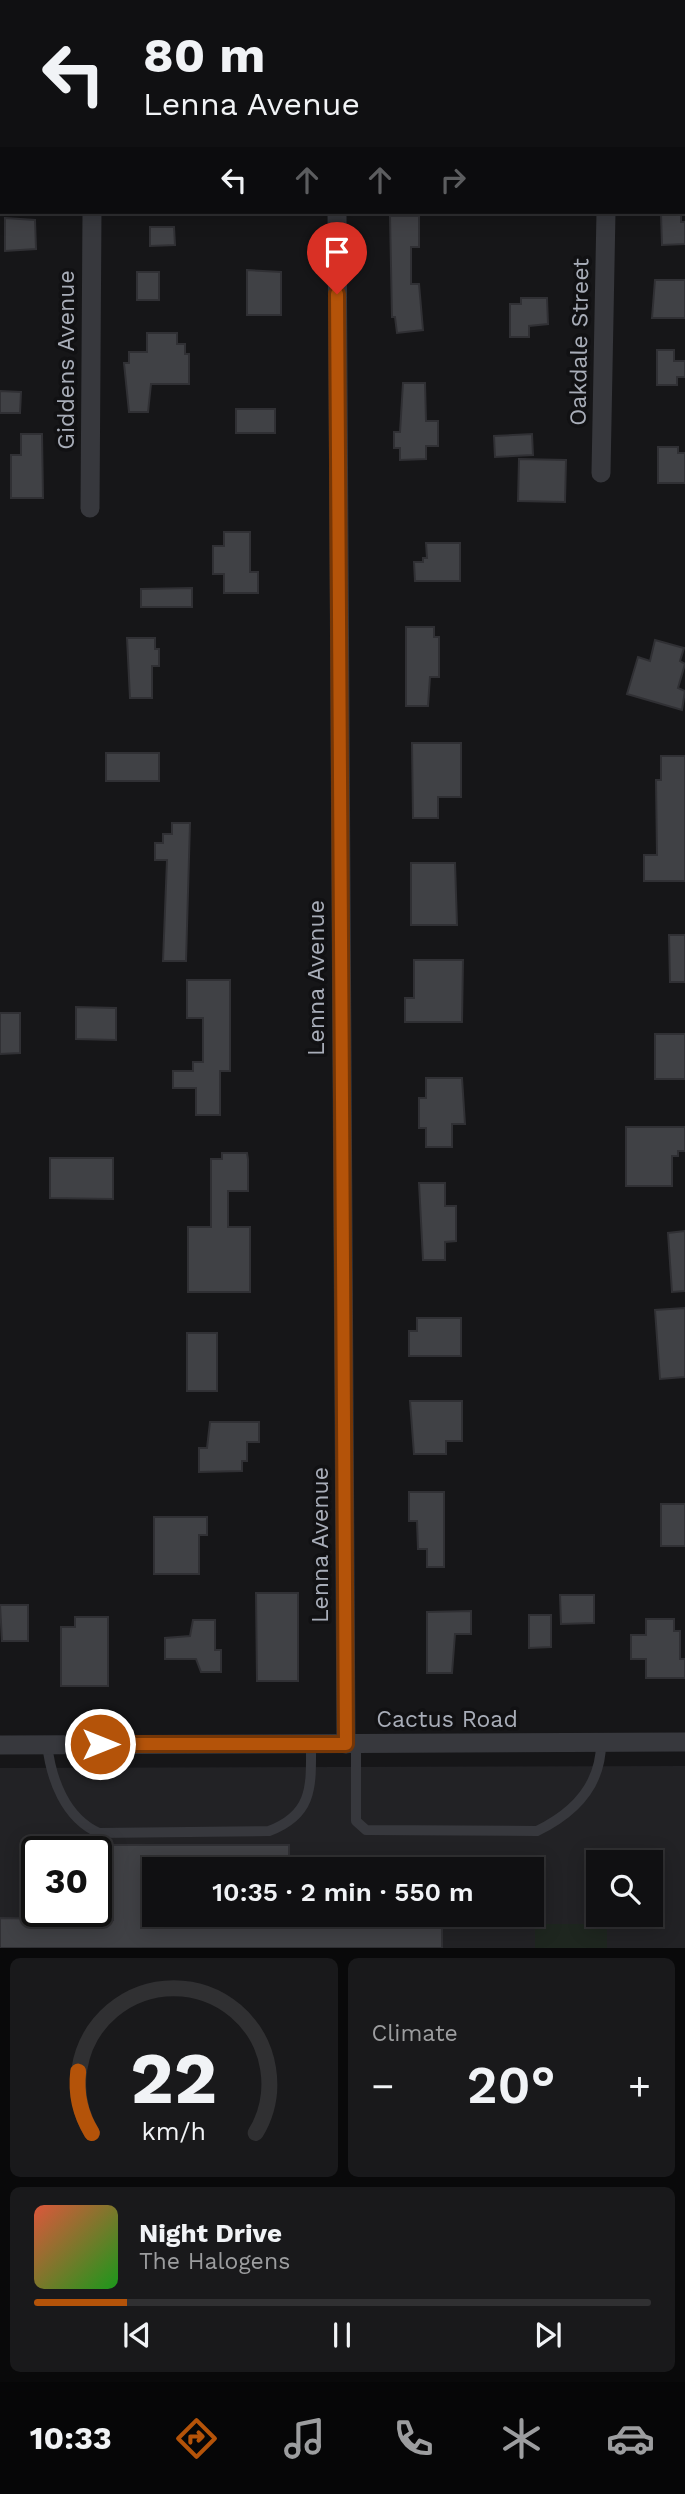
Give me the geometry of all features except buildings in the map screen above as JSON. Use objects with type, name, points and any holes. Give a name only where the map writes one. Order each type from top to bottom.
[{"type":"street","name":"Giddens Avenue","points":[[90,508],[92,214]]},
{"type":"street","name":"Lenna Avenue","points":[[337,214],[351,1744]]},
{"type":"street","name":"Oakdale Street","points":[[601,473],[606,214]]},
{"type":"street","name":"Cactus Road","points":[[0,1745],[685,1742]]},
{"type":"lane","points":[[351,1744],[356,1821],[366,1830],[537,1831],[555,1822],[578,1803],[596,1778],[601,1743]]},
{"type":"lane","points":[[47,1744],[50,1774],[80,1825],[99,1833],[269,1831],[283,1826],[312,1790],[312,1744]]},
{"type":"shaded area","points":[[685,1766],[685,1948],[0,1948],[0,1768]]},
{"type":"shaded area","points":[[544,1924],[607,1927],[607,1948],[535,1948],[535,1927],[544,1927]]},
{"type":"route","points":[[100,1744],[346,1744],[337,294]]}]
